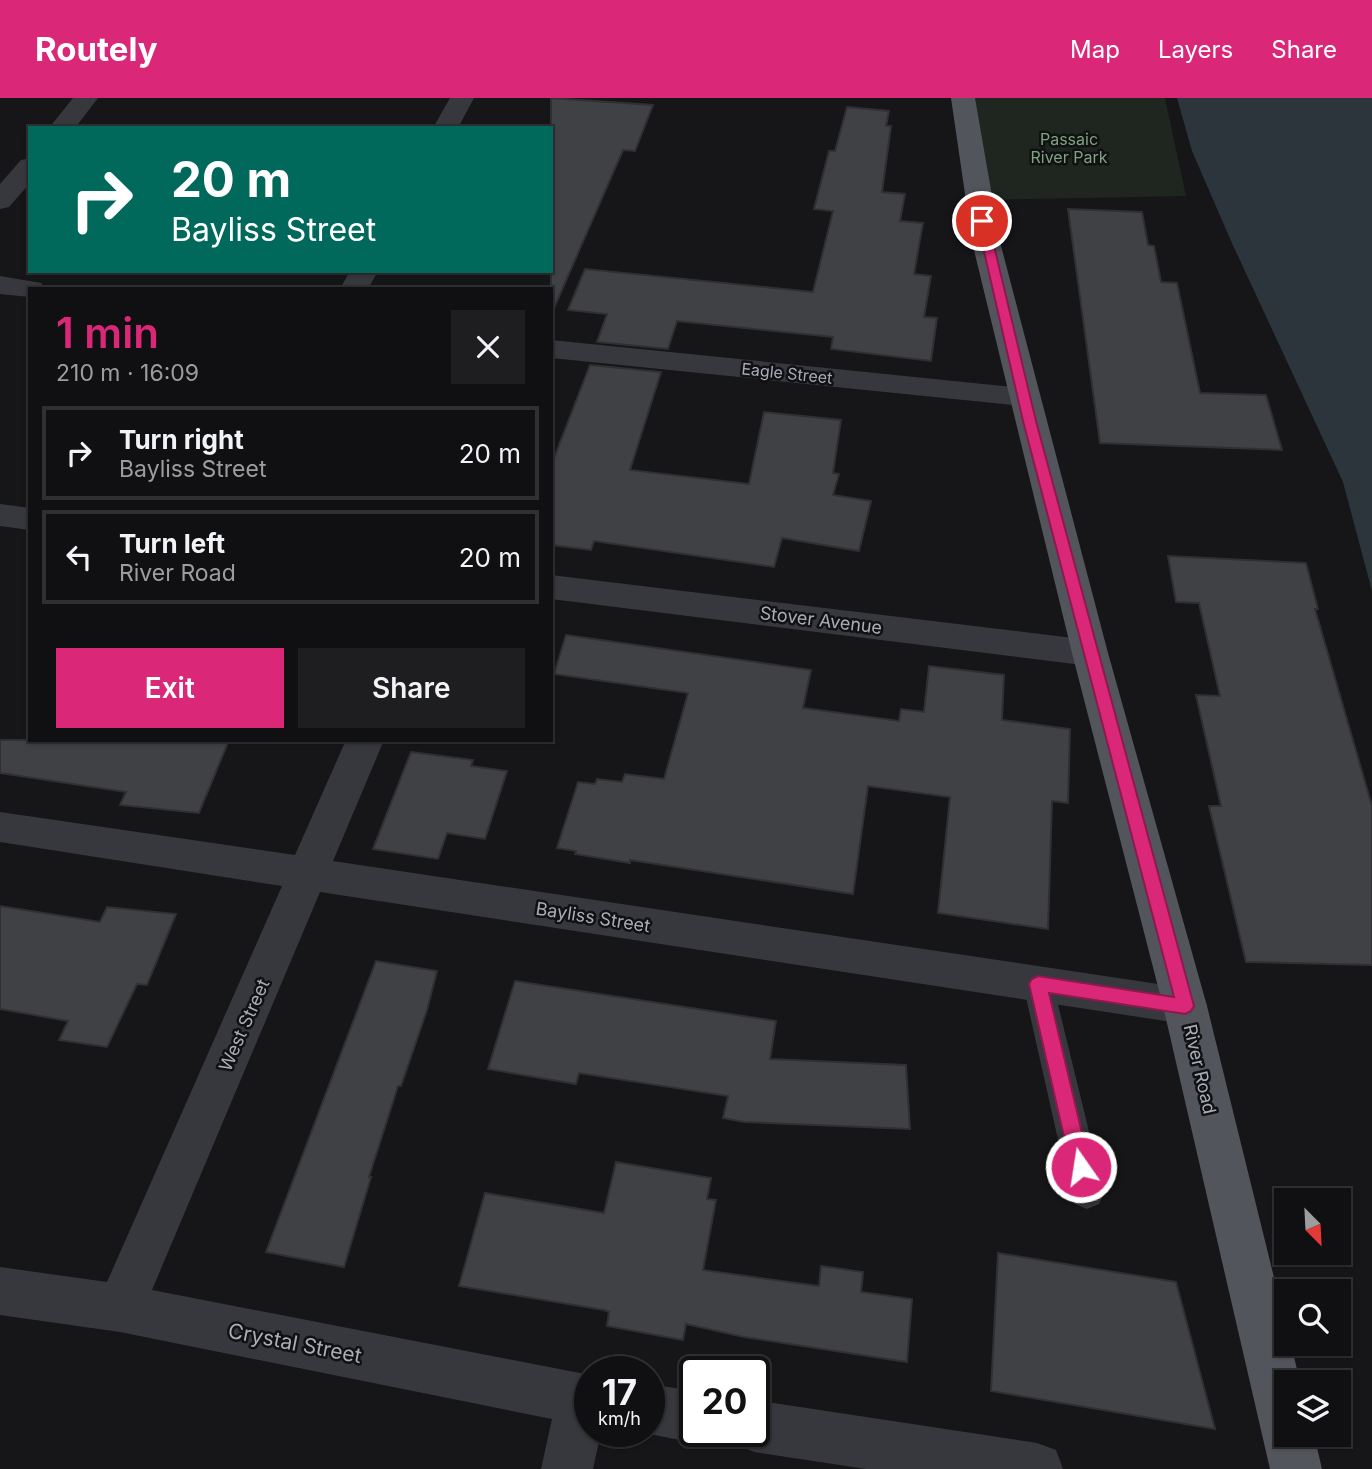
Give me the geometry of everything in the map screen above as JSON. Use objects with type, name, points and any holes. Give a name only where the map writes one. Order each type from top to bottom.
[{"type":"main road","name":"River Road","points":[[964,98],[986,243],[1090,653],[1185,1006],[1274,1379]]},
{"type":"main road","points":[[1291,1447],[1296,1469]]},
{"type":"street","points":[[63,126],[86,98]]},
{"type":"street","points":[[446,126],[462,98]]},
{"type":"street","points":[[0,201],[28,168]]},
{"type":"street","points":[[0,285],[28,288]]},
{"type":"street","name":"Eagle Street","points":[[553,349],[1024,397]]},
{"type":"street","points":[[0,515],[28,519]]},
{"type":"street","name":"Stover Avenue","points":[[553,587],[1090,653]]},
{"type":"street","name":"West Street","points":[[120,1308],[364,742]]},
{"type":"street","name":"Bayliss Street","points":[[0,827],[1185,1006]]},
{"type":"street","name":"Crystal Street","points":[[0,1291],[120,1308],[574,1399]]},
{"type":"street","points":[[770,1428],[1037,1469]]},
{"type":"street","points":[[567,1469],[574,1444]]},
{"type":"lane","points":[[1038,984],[1087,1193]]},
{"type":"green space","name":"Passaic River Park","points":[[963,98],[1165,98],[1186,196],[979,200]]},
{"type":"shaded area","points":[[1177,98],[1372,98],[1372,591],[1343,482],[1192,151]]},
{"type":"building","points":[[551,98],[653,105],[635,151],[623,150],[553,310],[553,126]]},
{"type":"building","points":[[847,107],[889,111],[886,126],[891,126],[882,192],[905,194],[900,221],[923,223],[914,274],[931,276],[924,317],[937,318],[931,361],[831,349],[833,337],[677,321],[668,349],[597,342],[607,314],[568,310],[585,269],[813,292],[833,211],[814,209],[829,151],[835,151]]},
{"type":"building","points":[[1068,209],[1142,212],[1148,245],[1154,246],[1161,282],[1177,283],[1200,393],[1266,395],[1282,450],[1100,443]]},
{"type":"building","points":[[590,365],[661,372],[630,470],[749,484],[764,412],[841,420],[833,473],[839,474],[833,495],[871,501],[859,551],[782,538],[774,567],[594,541],[591,550],[553,545],[553,461]]},
{"type":"building","points":[[1168,556],[1306,563],[1318,609],[1315,609],[1372,806],[1372,965],[1246,962],[1209,806],[1221,806],[1196,695],[1220,696],[1199,603],[1176,602]]},
{"type":"building","points":[[566,635],[811,670],[803,708],[899,721],[901,709],[924,712],[929,666],[1004,675],[1002,720],[1070,729],[1068,803],[1052,801],[1048,929],[938,913],[950,797],[868,786],[853,894],[630,860],[630,863],[575,854],[576,851],[557,848],[578,782],[595,784],[597,779],[622,782],[625,774],[664,779],[688,693],[554,674]]},
{"type":"building","points":[[0,740],[228,742],[199,813],[120,805],[126,792],[0,773]]},
{"type":"building","points":[[411,752],[473,760],[471,766],[507,771],[485,839],[447,833],[438,859],[373,849]]},
{"type":"building","points":[[0,906],[100,922],[107,907],[176,914],[147,985],[137,984],[107,1047],[59,1040],[68,1021],[0,1009]]},
{"type":"building","points":[[376,961],[437,971],[427,1010],[401,1086],[398,1086],[369,1177],[344,1267],[266,1252]]},
{"type":"building","points":[[515,981],[776,1021],[770,1059],[906,1065],[910,1129],[744,1122],[723,1118],[728,1096],[579,1073],[576,1084],[488,1069]]},
{"type":"building","points":[[616,1162],[711,1178],[707,1199],[716,1200],[703,1270],[819,1286],[821,1266],[863,1272],[861,1292],[912,1299],[907,1362],[744,1337],[686,1324],[683,1340],[607,1326],[609,1312],[604,1310],[459,1286],[485,1193],[604,1213]]},
{"type":"building","points":[[998,1253],[1176,1282],[1215,1429],[991,1391]]},
{"type":"route","points":[[982,221],[1030,421],[1185,1006],[1038,984],[1081,1167]]}]
